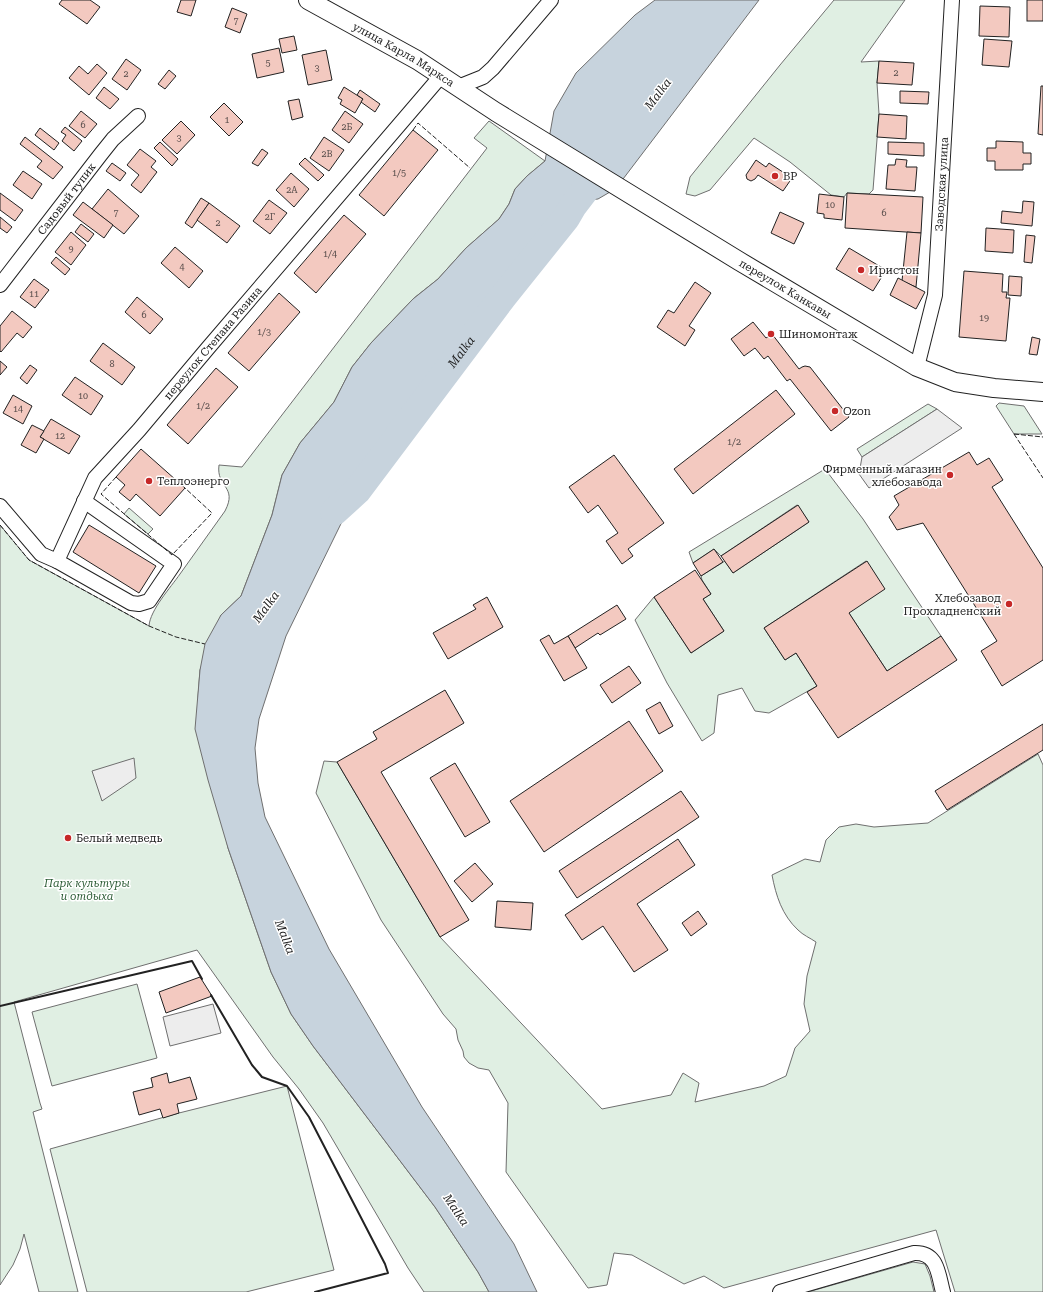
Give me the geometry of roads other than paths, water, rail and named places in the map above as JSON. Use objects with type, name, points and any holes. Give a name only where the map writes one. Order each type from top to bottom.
[{"type":"street","name":"улица Карла Маркса","points":[[308,0],[417,60],[496,112],[646,204]]},
{"type":"street","points":[[458,87],[483,77],[493,68],[552,0]]},
{"type":"street","name":"Заводская улица","points":[[917,366],[935,295],[952,0]]},
{"type":"street","name":"переулок Степана Разина","points":[[57,561],[95,478],[139,430],[441,76]]},
{"type":"street","name":"Садовый тупик","points":[[0,285],[113,139],[138,116]]},
{"type":"street","name":"переулок Канкавы","points":[[646,204],[739,261],[917,366],[955,382],[994,388],[1043,392]]},
{"type":"street","points":[[0,506],[41,554],[57,561],[131,603],[139,604],[150,601],[174,564],[84,501]]},
{"type":"street","points":[[780,1292],[914,1252],[927,1254],[935,1264],[943,1292]]},
{"type":"water","points":[[655,0],[759,0],[620,183],[610,192],[598,199],[586,200],[573,206],[566,218],[502,298],[357,491],[286,636],[259,719],[255,748],[258,783],[265,817],[329,949],[422,1107],[514,1244],[537,1292],[489,1292],[478,1272],[435,1207],[313,1046],[291,1014],[271,972],[228,848],[195,729],[200,670],[205,644],[221,615],[241,596],[272,515],[282,475],[300,443],[334,402],[352,367],[371,343],[413,299],[438,279],[466,248],[499,219],[509,204],[515,189],[527,176],[545,161],[554,111],[576,73],[635,15]]},
{"type":"waterway","name":"Malka","points":[[334,512],[357,491],[502,298],[566,218],[573,206],[596,176]]},
{"type":"place","name":"BP","points":[[775,176]]},
{"type":"place","name":"Иристон","points":[[861,270]]},
{"type":"place","name":"Шиномонтаж","points":[[771,334]]},
{"type":"place","name":"Ozon","points":[[835,411]]},
{"type":"place","name":"Фирменный магазин хлебозавода","points":[[950,475]]},
{"type":"place","name":"Теплоэнерго","points":[[149,481]]},
{"type":"place","name":"Хлебозавод Прохладненский","points":[[1009,604]]},
{"type":"place","name":"Белый медведь","points":[[68,838]]},
{"type":"park label","name":"Парк культуры и отдыха","points":[[87,889]]}]
